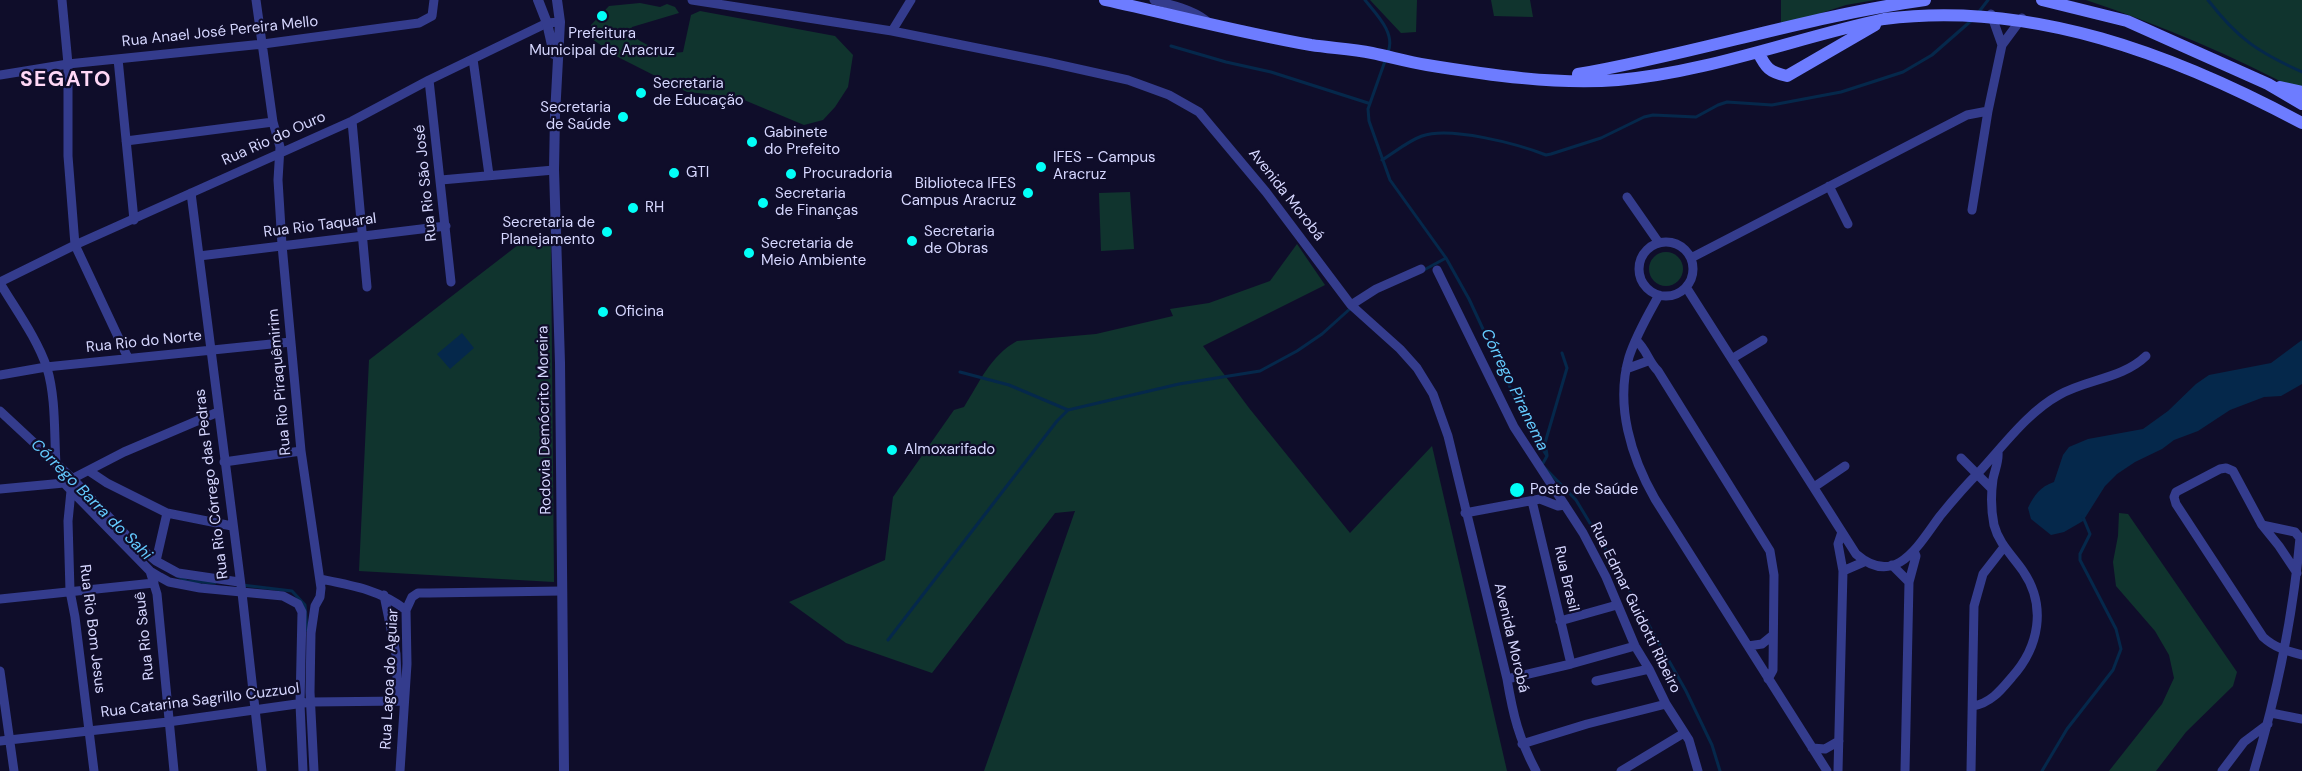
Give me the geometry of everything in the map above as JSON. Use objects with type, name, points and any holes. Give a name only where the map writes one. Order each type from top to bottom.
[{"type":"main road","points":[[1105,0],[1310,45],[1371,53],[1425,65],[1544,79],[1617,80],[1758,52],[1887,18],[1942,12],[1990,12],[2023,16],[2098,32],[2165,56],[2235,87],[2302,123]]},
{"type":"main road","points":[[1544,79],[1627,66],[1872,7],[1925,0]]},
{"type":"main road","points":[[2042,0],[2127,21],[2268,84],[2302,104]]},
{"type":"main road","points":[[1816,21],[1761,45],[1758,52],[1765,67],[1776,74],[1788,76],[1887,18]]},
{"type":"main road","points":[[2268,84],[2302,92]]},
{"type":"street","points":[[62,0],[68,63],[68,156],[75,245],[128,358]]},
{"type":"street","name":"Rua Rio Piraquêmirim","points":[[256,0],[273,122],[279,140],[278,180],[282,245],[301,452],[320,579],[320,597],[315,606],[311,633],[314,771]]},
{"type":"street","name":"Rodovia Demócrito Moreira","points":[[538,0],[548,23],[557,69]]},
{"type":"street","name":"Rodovia Demócrito Moreira","points":[[557,0],[560,22],[554,170],[560,363],[564,771]]},
{"type":"street","name":"Avenida Morobá","points":[[692,0],[892,31],[1128,80],[1169,95],[1199,112],[1266,192],[1351,305],[1400,349],[1417,368],[1433,394],[1448,436],[1522,744],[1536,771]]},
{"type":"street","points":[[892,31],[911,0]]},
{"type":"street","points":[[1154,0],[1186,9],[1202,16],[1209,23]]},
{"type":"street","name":"Rua Anael José Pereira Mello","points":[[0,75],[68,63],[263,44],[419,23],[432,16],[434,4]]},
{"type":"street","points":[[1990,12],[2002,45]]},
{"type":"street","points":[[1972,210],[1988,111],[2002,45],[2023,16]]},
{"type":"street","name":"Rua Rio do Ouro","points":[[0,283],[75,245],[352,121],[429,80],[548,23],[560,22]]},
{"type":"street","points":[[118,59],[134,220]]},
{"type":"street","points":[[473,59],[489,175]]},
{"type":"street","name":"Rua Rio São José","points":[[429,80],[451,282]]},
{"type":"street","points":[[1691,258],[1967,115],[1988,111]]},
{"type":"street","points":[[352,121],[367,287]]},
{"type":"street","points":[[126,141],[273,122]]},
{"type":"street","points":[[441,180],[554,170]]},
{"type":"street","points":[[1829,186],[1848,224]]},
{"type":"street","name":"Rua Rio Córrego das Pedras","points":[[191,193],[242,593],[253,710],[262,771]]},
{"type":"street","points":[[1627,197],[1659,243]]},
{"type":"street","name":"Rua Rio Taquaral","points":[[199,256],[446,226]]},
{"type":"street","points":[[1666,242],[1681,246],[1691,258],[1693,273],[1686,286],[1674,295],[1659,295],[1642,280],[1640,265],[1646,251],[1659,243],[1666,242]]},
{"type":"street","points":[[1351,305],[1376,288],[1420,269]]},
{"type":"street","name":"Rua Edmar Guidotti Ribeiro","points":[[1437,270],[1514,427],[1565,505],[1606,577],[1635,646],[1666,704],[1689,740],[1698,771]]},
{"type":"street","points":[[0,283],[39,350],[46,367],[50,383],[56,464]]},
{"type":"street","points":[[1686,286],[1856,554],[1878,565],[1892,565],[1905,560],[1977,474],[2041,406],[2084,383],[2124,371],[2146,356]]},
{"type":"street","points":[[1659,295],[1636,340],[1626,369],[1624,406],[1630,439],[1643,476],[1655,499],[1827,771]]},
{"type":"street","points":[[1636,340],[1648,354],[1648,361],[1664,381],[1770,551],[1774,575],[1773,670],[1768,679]]},
{"type":"street","points":[[1732,358],[1763,340]]},
{"type":"street","name":"Rua Rio do Norte","points":[[0,375],[46,367],[291,342]]},
{"type":"street","points":[[1626,369],[1648,361]]},
{"type":"street","points":[[0,411],[56,464],[69,484],[150,571],[169,582],[200,588],[283,596],[298,604],[302,612],[300,704],[303,771]]},
{"type":"street","points":[[0,489],[69,484],[124,452],[218,411]]},
{"type":"street","points":[[224,462],[301,452]]},
{"type":"street","points":[[1973,706],[1985,703],[1995,696],[2023,665],[2032,649],[2037,631],[2038,612],[2034,591],[2024,573],[2004,548],[1994,521],[1992,489],[1999,461],[1998,452]]},
{"type":"street","points":[[1961,458],[1992,489]]},
{"type":"street","points":[[1814,487],[1845,466]]},
{"type":"street","points":[[2297,573],[2262,525],[2233,471],[2226,468],[2220,469],[2176,492],[2174,497],[2176,504],[2264,637],[2271,644],[2285,651],[2302,655]]},
{"type":"street","points":[[89,471],[168,513],[232,525]]},
{"type":"street","points":[[69,484],[156,561],[178,573],[239,582]]},
{"type":"street","name":"Rua Rio Bom Jesus","points":[[69,484],[70,591],[94,771]]},
{"type":"street","points":[[1465,513],[1539,499],[1558,506],[1565,505]]},
{"type":"street","name":"Rua Brasil","points":[[1533,501],[1570,664]]},
{"type":"street","points":[[156,561],[168,513]]},
{"type":"street","points":[[2254,771],[2271,713],[2285,651],[2300,538],[2298,534],[2262,525]]},
{"type":"street","points":[[1838,771],[1843,571],[1838,544],[1842,532]]},
{"type":"street","points":[[1971,771],[1974,606],[1983,574],[2004,548]]},
{"type":"street","points":[[1905,771],[1909,582],[1916,556],[1914,551]]},
{"type":"street","points":[[1843,571],[1866,561]]},
{"type":"street","points":[[1892,565],[1909,582]]},
{"type":"street","name":"Rua Rio Sauê","points":[[150,571],[154,583],[174,771]]},
{"type":"street","points":[[320,579],[361,587],[384,595],[406,610]]},
{"type":"street","points":[[0,599],[154,583]]},
{"type":"street","name":"Rua Lagoa do Aguiar","points":[[400,771],[401,701],[407,664],[406,610],[412,597],[418,593],[562,591]]},
{"type":"street","points":[[384,595],[396,654],[401,701]]},
{"type":"street","points":[[1560,621],[1617,605]]},
{"type":"street","points":[[1748,646],[1762,644],[1773,635]]},
{"type":"street","points":[[1507,679],[1635,646]]},
{"type":"street","points":[[1596,681],[1649,669]]},
{"type":"street","points":[[0,671],[5,740],[14,771]]},
{"type":"street","name":"Rua Catarina Sagrillo Cuzzuol","points":[[5,740],[168,722],[311,702],[401,701]]},
{"type":"street","points":[[1522,744],[1587,724],[1666,704]]},
{"type":"street","points":[[2271,713],[2302,719]]},
{"type":"street","points":[[2222,771],[2244,742],[2268,724]]},
{"type":"street","points":[[1620,771],[1684,732]]},
{"type":"street","points":[[1812,748],[1825,749],[1839,741]]},
{"type":"green space","points":[[1370,0],[1417,0],[1416,32],[1401,33]]},
{"type":"green space","points":[[1491,0],[1530,0],[1533,17],[1494,16]]},
{"type":"green space","points":[[1781,0],[1875,0],[1846,5],[1781,26]]},
{"type":"green space","points":[[2086,0],[2302,0],[2302,93],[2196,42]]},
{"type":"green space","points":[[640,3],[660,7],[667,4],[675,7],[679,13],[632,27],[630,34],[662,51],[683,52],[691,15],[700,11],[835,36],[853,55],[848,87],[823,120],[804,125],[737,97],[687,92],[618,57],[592,39],[591,25],[609,6]]},
{"type":"green space","points":[[1130,192],[1134,249],[1101,251],[1099,193]]},
{"type":"green space","points":[[531,235],[551,246],[554,582],[359,571],[369,360]]},
{"type":"green space","points":[[1297,244],[1325,285],[1203,346],[1249,408],[1350,533],[1432,446],[1507,771],[984,771],[1075,511],[1055,513],[932,673],[846,643],[789,602],[885,560],[893,497],[954,410],[964,407],[986,370],[1008,347],[1017,341],[1096,334],[1173,316],[1170,309],[1209,303],[1270,281]]},
{"type":"green space","points":[[1666,252],[1678,257],[1683,269],[1678,281],[1666,286],[1654,281],[1649,269],[1654,257]]},
{"type":"green space","points":[[2119,513],[2128,514],[2237,672],[2233,686],[2186,732],[2156,771],[2109,771],[2162,704],[2174,678],[2169,655],[2155,631],[2116,586],[2113,562],[2118,536]]},
{"type":"water","points":[[462,333],[474,348],[450,369],[437,354]]},
{"type":"water","points":[[2302,340],[2302,384],[2281,396],[2264,397],[2230,410],[2198,431],[2174,440],[2162,449],[2135,462],[2117,474],[2105,486],[2083,521],[2064,532],[2051,535],[2031,519],[2028,508],[2030,503],[2041,489],[2054,482],[2063,455],[2069,447],[2088,439],[2143,429],[2168,411],[2196,384],[2209,375],[2271,363]]},
{"type":"waterway","name":"Córrego Piranema","points":[[1365,0],[1387,31],[1390,45],[1388,52]]},
{"type":"waterway","points":[[1978,13],[1988,0]]},
{"type":"waterway","points":[[2208,0],[2239,35],[2261,51],[2302,72]]},
{"type":"waterway","points":[[1382,160],[1412,141],[1434,133],[1484,138],[1546,155],[1601,138],[1644,117],[1653,115],[1696,117],[1727,102],[1772,105],[1841,92],[1903,72],[1932,55],[1972,20]]},
{"type":"waterway","points":[[1171,46],[1271,72],[1368,103]]},
{"type":"waterway","name":"Córrego Piranema","points":[[1385,61],[1368,109],[1369,121],[1390,180],[1446,258],[1469,299],[1530,430],[1547,456]]},
{"type":"waterway","points":[[1422,271],[1446,258]]},
{"type":"waterway","points":[[888,640],[1057,421],[1068,410],[1179,384],[1260,371],[1322,334],[1352,307]]},
{"type":"waterway","points":[[1547,455],[1545,443],[1567,368],[1562,353]]},
{"type":"waterway","points":[[960,372],[1009,385],[1068,410]]},
{"type":"waterway","name":"Córrego Piranema","points":[[1547,456],[1542,465],[1576,500],[1611,558],[1686,691],[1712,745],[1720,771]]},
{"type":"waterway","points":[[2042,771],[2067,729],[2113,670],[2121,649],[2116,629],[2080,560],[2080,554],[2090,534],[2083,517]]},
{"type":"waterway","name":"Córrego Barra do Sahi","points":[[177,576],[187,581],[215,583]]},
{"type":"waterway","name":"Córrego Barra do Sahi","points":[[242,585],[292,591],[305,605],[307,630]]},
{"type":"place","name":"Prefeitura Municipal de Aracruz","points":[[602,16]]},
{"type":"place","name":"Secretaria de Educação","points":[[641,93]]},
{"type":"place","name":"Secretaria de Saúde","points":[[623,117]]},
{"type":"place","name":"Gabinete do Prefeito","points":[[752,142]]},
{"type":"place","name":"IFES - Campus Aracruz","points":[[1041,167]]},
{"type":"place","name":"GTI","points":[[674,173]]},
{"type":"place","name":"Procuradoria","points":[[791,174]]},
{"type":"place","name":"Biblioteca IFES Campus Aracruz","points":[[1028,193]]},
{"type":"place","name":"Secretaria de Finanças","points":[[763,203]]},
{"type":"place","name":"RH","points":[[633,208]]},
{"type":"place","name":"Secretaria de Planejamento","points":[[607,232]]},
{"type":"place","name":"Secretaria de Obras","points":[[912,241]]},
{"type":"place","name":"Secretaria de Meio Ambiente","points":[[749,253]]},
{"type":"place","name":"Oficina","points":[[603,312]]},
{"type":"place","name":"Almoxarifado","points":[[892,450]]},
{"type":"place","name":"Posto de Saúde","points":[[1517,490]]},
{"type":"district","name":"SEGATO","points":[[66,80]]}]
